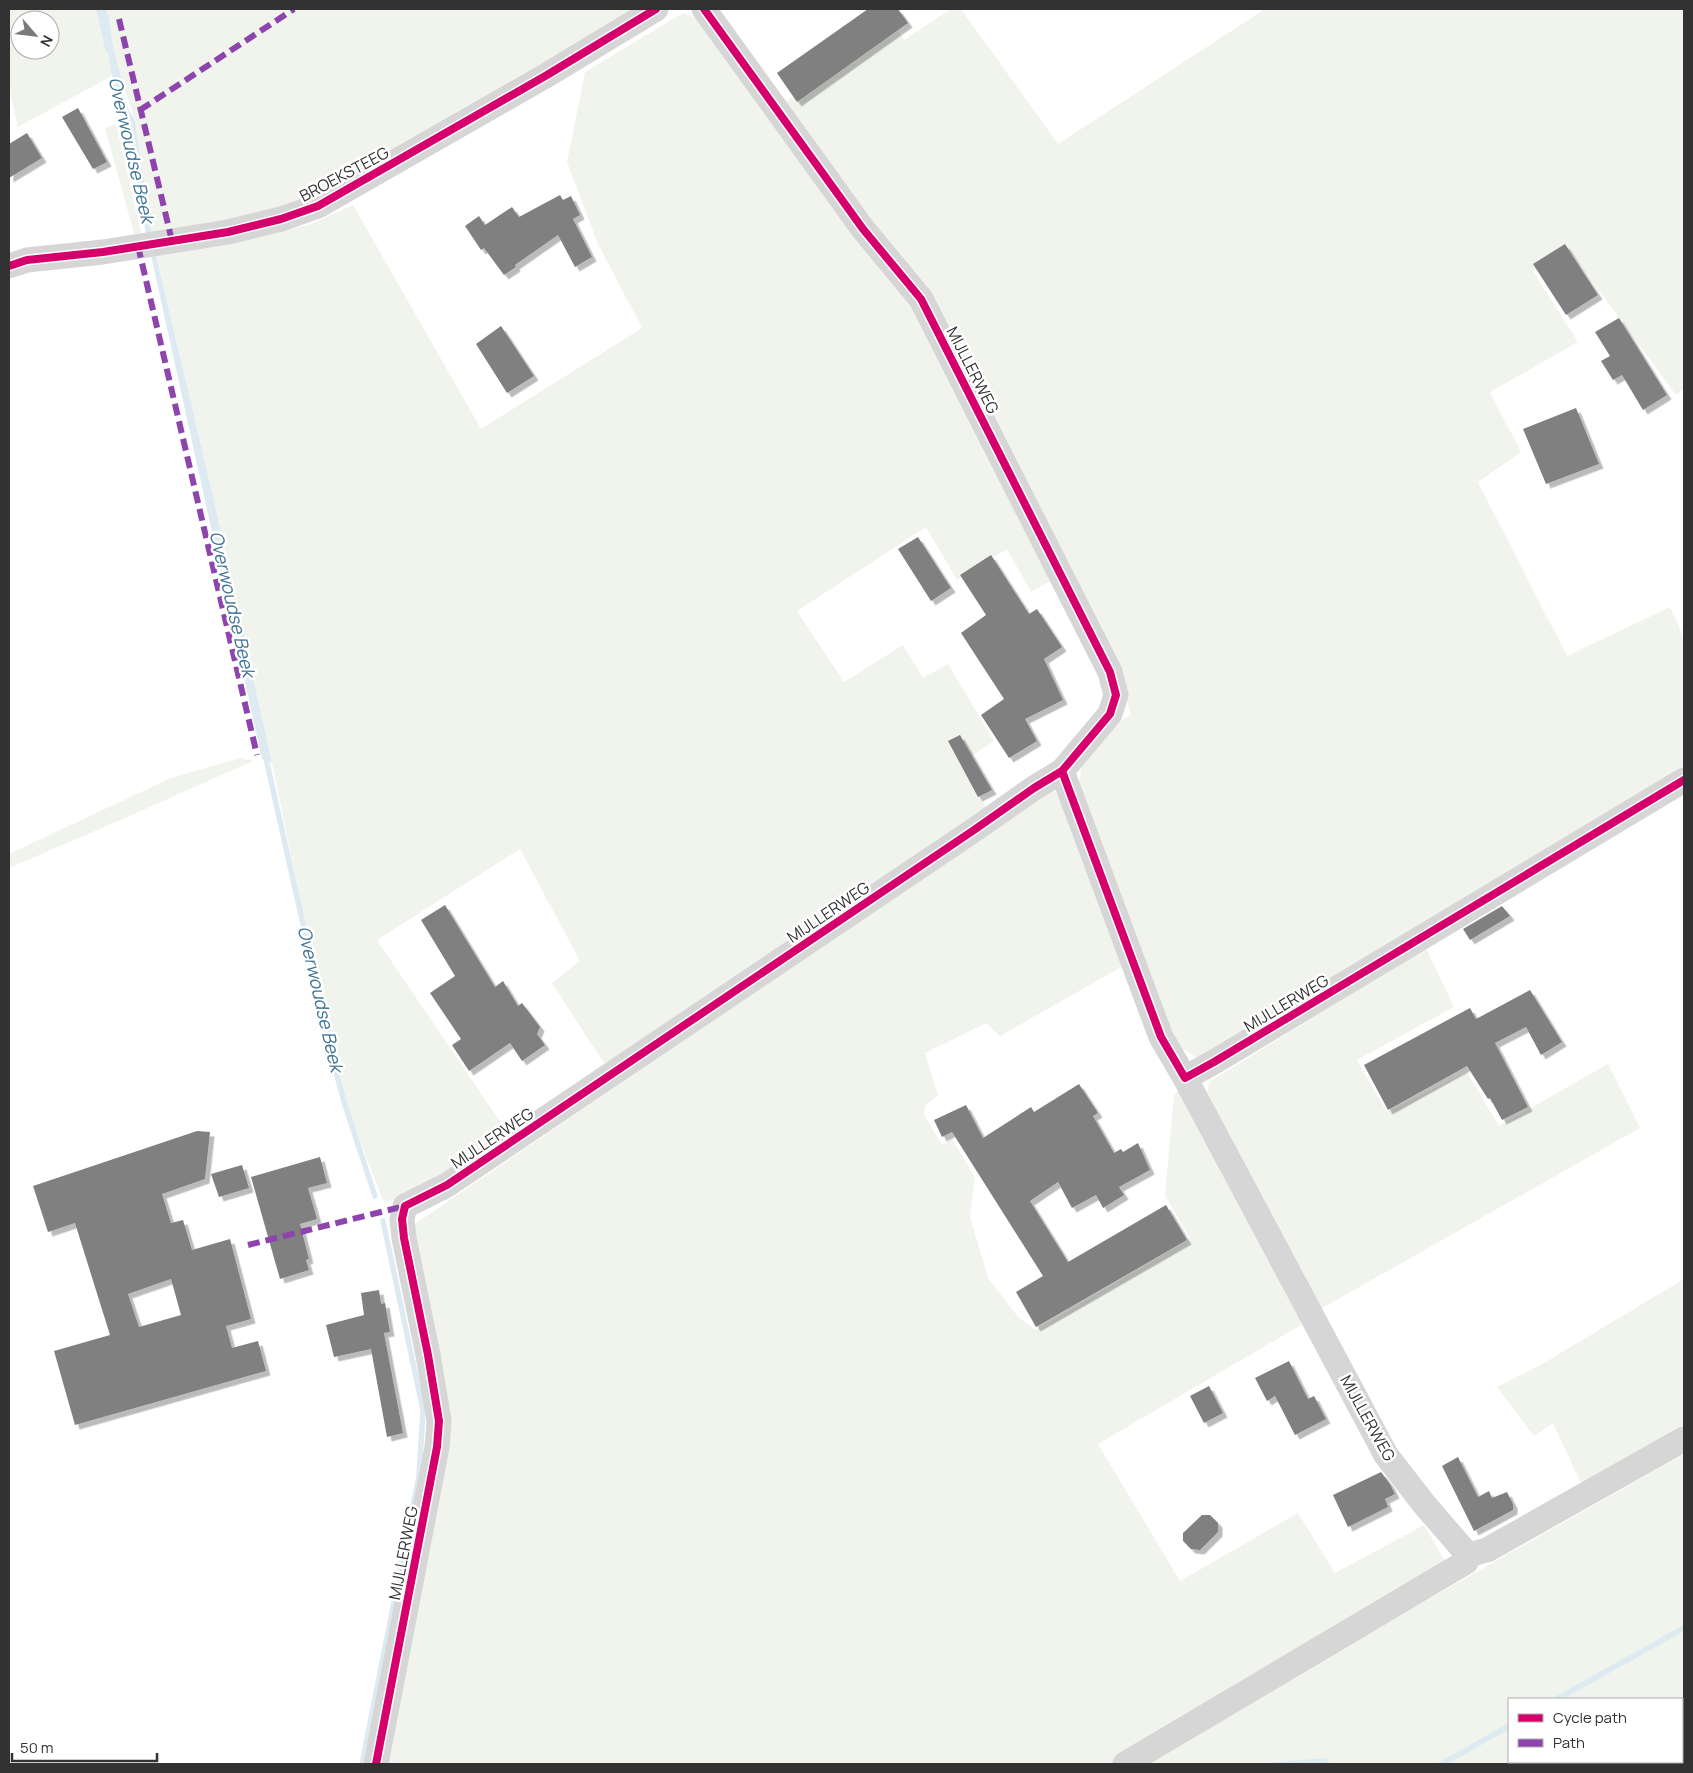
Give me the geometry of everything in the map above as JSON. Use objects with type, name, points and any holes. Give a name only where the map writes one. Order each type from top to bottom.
[{"type":"street","name":"BROEKSTEEG","points":[[9,266],[26,260],[103,252],[228,232],[281,219],[318,206],[547,75],[656,9]]},
{"type":"street","name":"MIJLLERWEG","points":[[376,1764],[435,1456],[439,1421],[428,1355],[404,1238],[402,1219],[405,1206],[447,1185],[1034,788],[1062,772],[1110,714],[1116,695],[1110,672],[921,298],[862,229],[704,9]]},
{"type":"street","name":"MIJLLERWEG","points":[[1062,772],[1161,1037],[1185,1078],[1386,1455],[1424,1504],[1468,1555]]},
{"type":"street","name":"MIJLLERWEG","points":[[1185,1078],[1684,780]]},
{"type":"street","points":[[1125,1764],[1466,1562],[1468,1555],[1487,1550],[1684,1439]]},
{"type":"shaded area","points":[[9,9],[95,9],[103,20],[112,76],[18,127],[9,88]]},
{"type":"shaded area","points":[[106,9],[650,9],[306,207],[153,242],[135,121],[120,75]]},
{"type":"shaded area","points":[[951,9],[961,9],[1058,144],[1265,9],[1684,9],[1684,389],[1676,395],[1566,246],[1533,271],[1578,342],[1490,392],[1521,452],[1478,482],[1567,656],[1670,607],[1684,638],[1684,771],[1203,1056],[1196,1057],[1174,1044],[1079,787],[1083,761],[1093,743],[1109,728],[1131,714],[1121,680],[924,287],[780,106],[894,25],[904,40]]},
{"type":"shaded area","points":[[683,13],[697,19],[923,313],[1055,578],[1031,592],[1007,549],[957,580],[926,527],[797,611],[844,682],[903,645],[923,678],[948,664],[994,741],[962,762],[990,814],[607,1068],[552,983],[580,961],[520,849],[377,940],[503,1126],[503,1140],[418,1193],[384,1203],[338,1084],[272,763],[213,496],[156,254],[309,225],[353,205],[481,429],[642,328],[598,244],[567,162],[585,72]]},
{"type":"shaded area","points":[[116,124],[143,240],[136,241],[105,128]]},
{"type":"shaded area","points":[[240,758],[253,761],[9,868],[9,854],[171,778]]},
{"type":"shaded area","points":[[1050,790],[1063,795],[1130,962],[1000,1036],[986,1023],[925,1053],[938,1095],[925,1106],[924,1115],[942,1145],[952,1139],[975,1177],[970,1217],[988,1278],[1019,1318],[1036,1330],[1190,1239],[1165,1195],[1174,1095],[1182,1086],[1308,1321],[1098,1444],[1180,1581],[1298,1513],[1335,1573],[1424,1525],[1450,1569],[1119,1764],[381,1764],[446,1456],[409,1228]]},
{"type":"shaded area","points":[[1426,948],[1454,1007],[1357,1060],[1387,1112],[1467,1072],[1499,1126],[1608,1064],[1640,1128],[1317,1311],[1207,1093],[1209,1082]]},
{"type":"shaded area","points":[[1684,1279],[1684,1434],[1585,1492],[1553,1423],[1534,1436],[1497,1387],[1539,1366]]},
{"type":"shaded area","points":[[1684,1454],[1684,1764],[1329,1764],[1326,1758],[1268,1764],[1147,1764],[1364,1636]]},
{"type":"water","points":[[95,9],[106,9],[109,16],[113,46],[125,102],[135,121],[153,242],[213,496],[272,763],[262,759],[113,83],[103,20]]},
{"type":"water","points":[[1327,1758],[1329,1764],[1268,1764],[1275,1762]]},
{"type":"building","points":[[868,9],[898,9],[908,23],[797,102],[777,73]]},
{"type":"building","points":[[78,108],[107,162],[93,169],[62,117]]},
{"type":"building","points":[[27,133],[42,158],[9,178],[9,144]]},
{"type":"building","points":[[560,195],[563,200],[571,196],[580,215],[573,219],[592,257],[575,267],[558,235],[504,275],[484,248],[481,250],[465,226],[479,216],[485,225],[512,207],[519,217]]},
{"type":"building","points":[[1565,244],[1598,295],[1566,315],[1533,264]]},
{"type":"building","points":[[1619,318],[1667,395],[1643,410],[1622,375],[1613,380],[1601,361],[1610,356],[1595,332]]},
{"type":"building","points":[[501,326],[534,376],[507,393],[476,344]]},
{"type":"building","points":[[1576,408],[1599,464],[1546,484],[1523,429]]},
{"type":"building","points":[[918,537],[951,588],[931,601],[898,549]]},
{"type":"building","points":[[991,555],[1029,614],[1037,609],[1062,647],[1044,659],[1063,700],[1025,719],[1037,741],[1009,758],[981,715],[1004,699],[961,633],[986,615],[960,575]]},
{"type":"building","points":[[960,735],[992,790],[978,797],[948,741]]},
{"type":"building","points":[[445,905],[495,987],[503,981],[518,1006],[522,1003],[540,1027],[537,1034],[545,1045],[522,1061],[510,1043],[469,1071],[452,1045],[461,1039],[430,993],[455,976],[421,920]]},
{"type":"building","points":[[1502,906],[1510,916],[1470,940],[1463,929]]},
{"type":"building","points":[[1530,990],[1562,1042],[1541,1055],[1526,1027],[1495,1043],[1528,1107],[1502,1120],[1490,1098],[1488,1099],[1467,1066],[1388,1110],[1364,1065],[1470,1008],[1476,1019]]},
{"type":"building","points":[[1079,1084],[1098,1113],[1093,1116],[1114,1153],[1121,1149],[1123,1152],[1138,1143],[1150,1170],[1119,1187],[1124,1195],[1103,1208],[1096,1195],[1072,1208],[1058,1182],[1030,1201],[1068,1262],[1166,1205],[1187,1240],[1036,1327],[1016,1292],[1043,1276],[952,1132],[942,1137],[934,1120],[966,1105],[983,1138],[1031,1107],[1034,1112]]},
{"type":"building","points":[[197,1131],[210,1132],[205,1179],[162,1194],[171,1223],[183,1220],[192,1250],[230,1239],[251,1319],[226,1326],[232,1348],[258,1341],[266,1371],[75,1425],[54,1351],[110,1335],[75,1223],[48,1232],[33,1186]],"holes":[[[171,1279],[181,1315],[139,1327],[128,1294]]]},
{"type":"building","points":[[320,1157],[327,1183],[308,1188],[317,1219],[300,1224],[309,1259],[306,1260],[309,1270],[280,1279],[251,1177]]},
{"type":"building","points":[[242,1165],[249,1188],[219,1197],[211,1174]]},
{"type":"building","points":[[379,1290],[381,1304],[385,1303],[390,1332],[384,1333],[403,1433],[387,1437],[371,1349],[334,1357],[326,1325],[364,1315],[361,1293]]},
{"type":"building","points":[[1289,1361],[1308,1399],[1314,1396],[1326,1419],[1295,1435],[1275,1396],[1267,1401],[1255,1378]]},
{"type":"building","points":[[1209,1386],[1223,1413],[1204,1423],[1190,1396]]},
{"type":"building","points":[[1458,1457],[1478,1497],[1489,1491],[1492,1498],[1507,1492],[1513,1504],[1513,1510],[1474,1531],[1442,1466]]},
{"type":"building","points":[[1381,1472],[1395,1494],[1385,1499],[1388,1507],[1348,1527],[1333,1495]]},
{"type":"building","points":[[1202,1515],[1210,1515],[1218,1523],[1218,1532],[1200,1550],[1191,1549],[1183,1541],[1183,1533]]},
{"type":"waterway","name":"Overwoudse Beek","points":[[99,9],[108,50]]},
{"type":"waterway","name":"Overwoudse Beek","points":[[265,754],[337,1076],[375,1196]]},
{"type":"waterway","name":"Overwoudse Beek","points":[[362,1764],[419,1476],[423,1410],[383,1221]]},
{"type":"waterway","points":[[1559,1698],[1684,1628]]},
{"type":"waterway","points":[[1442,1764],[1508,1727]]},
{"type":"marked path","points":[[140,110],[294,9]]},
{"type":"marked path","points":[[119,19],[172,241]]},
{"type":"marked path","points":[[138,246],[257,755]]},
{"type":"marked path","points":[[248,1245],[405,1206]]},
{"type":"cycle path","points":[[9,266],[27,260],[103,252],[228,232],[281,219],[318,206],[547,75],[656,9]]},
{"type":"cycle path","points":[[704,9],[863,229],[921,299],[1110,672],[1116,695],[1110,714],[1062,771],[1161,1037],[1185,1078],[1684,780]]},
{"type":"cycle path","points":[[376,1764],[437,1447],[439,1421],[428,1355],[404,1238],[402,1219],[405,1206],[447,1185],[1034,788],[1062,771]]}]
